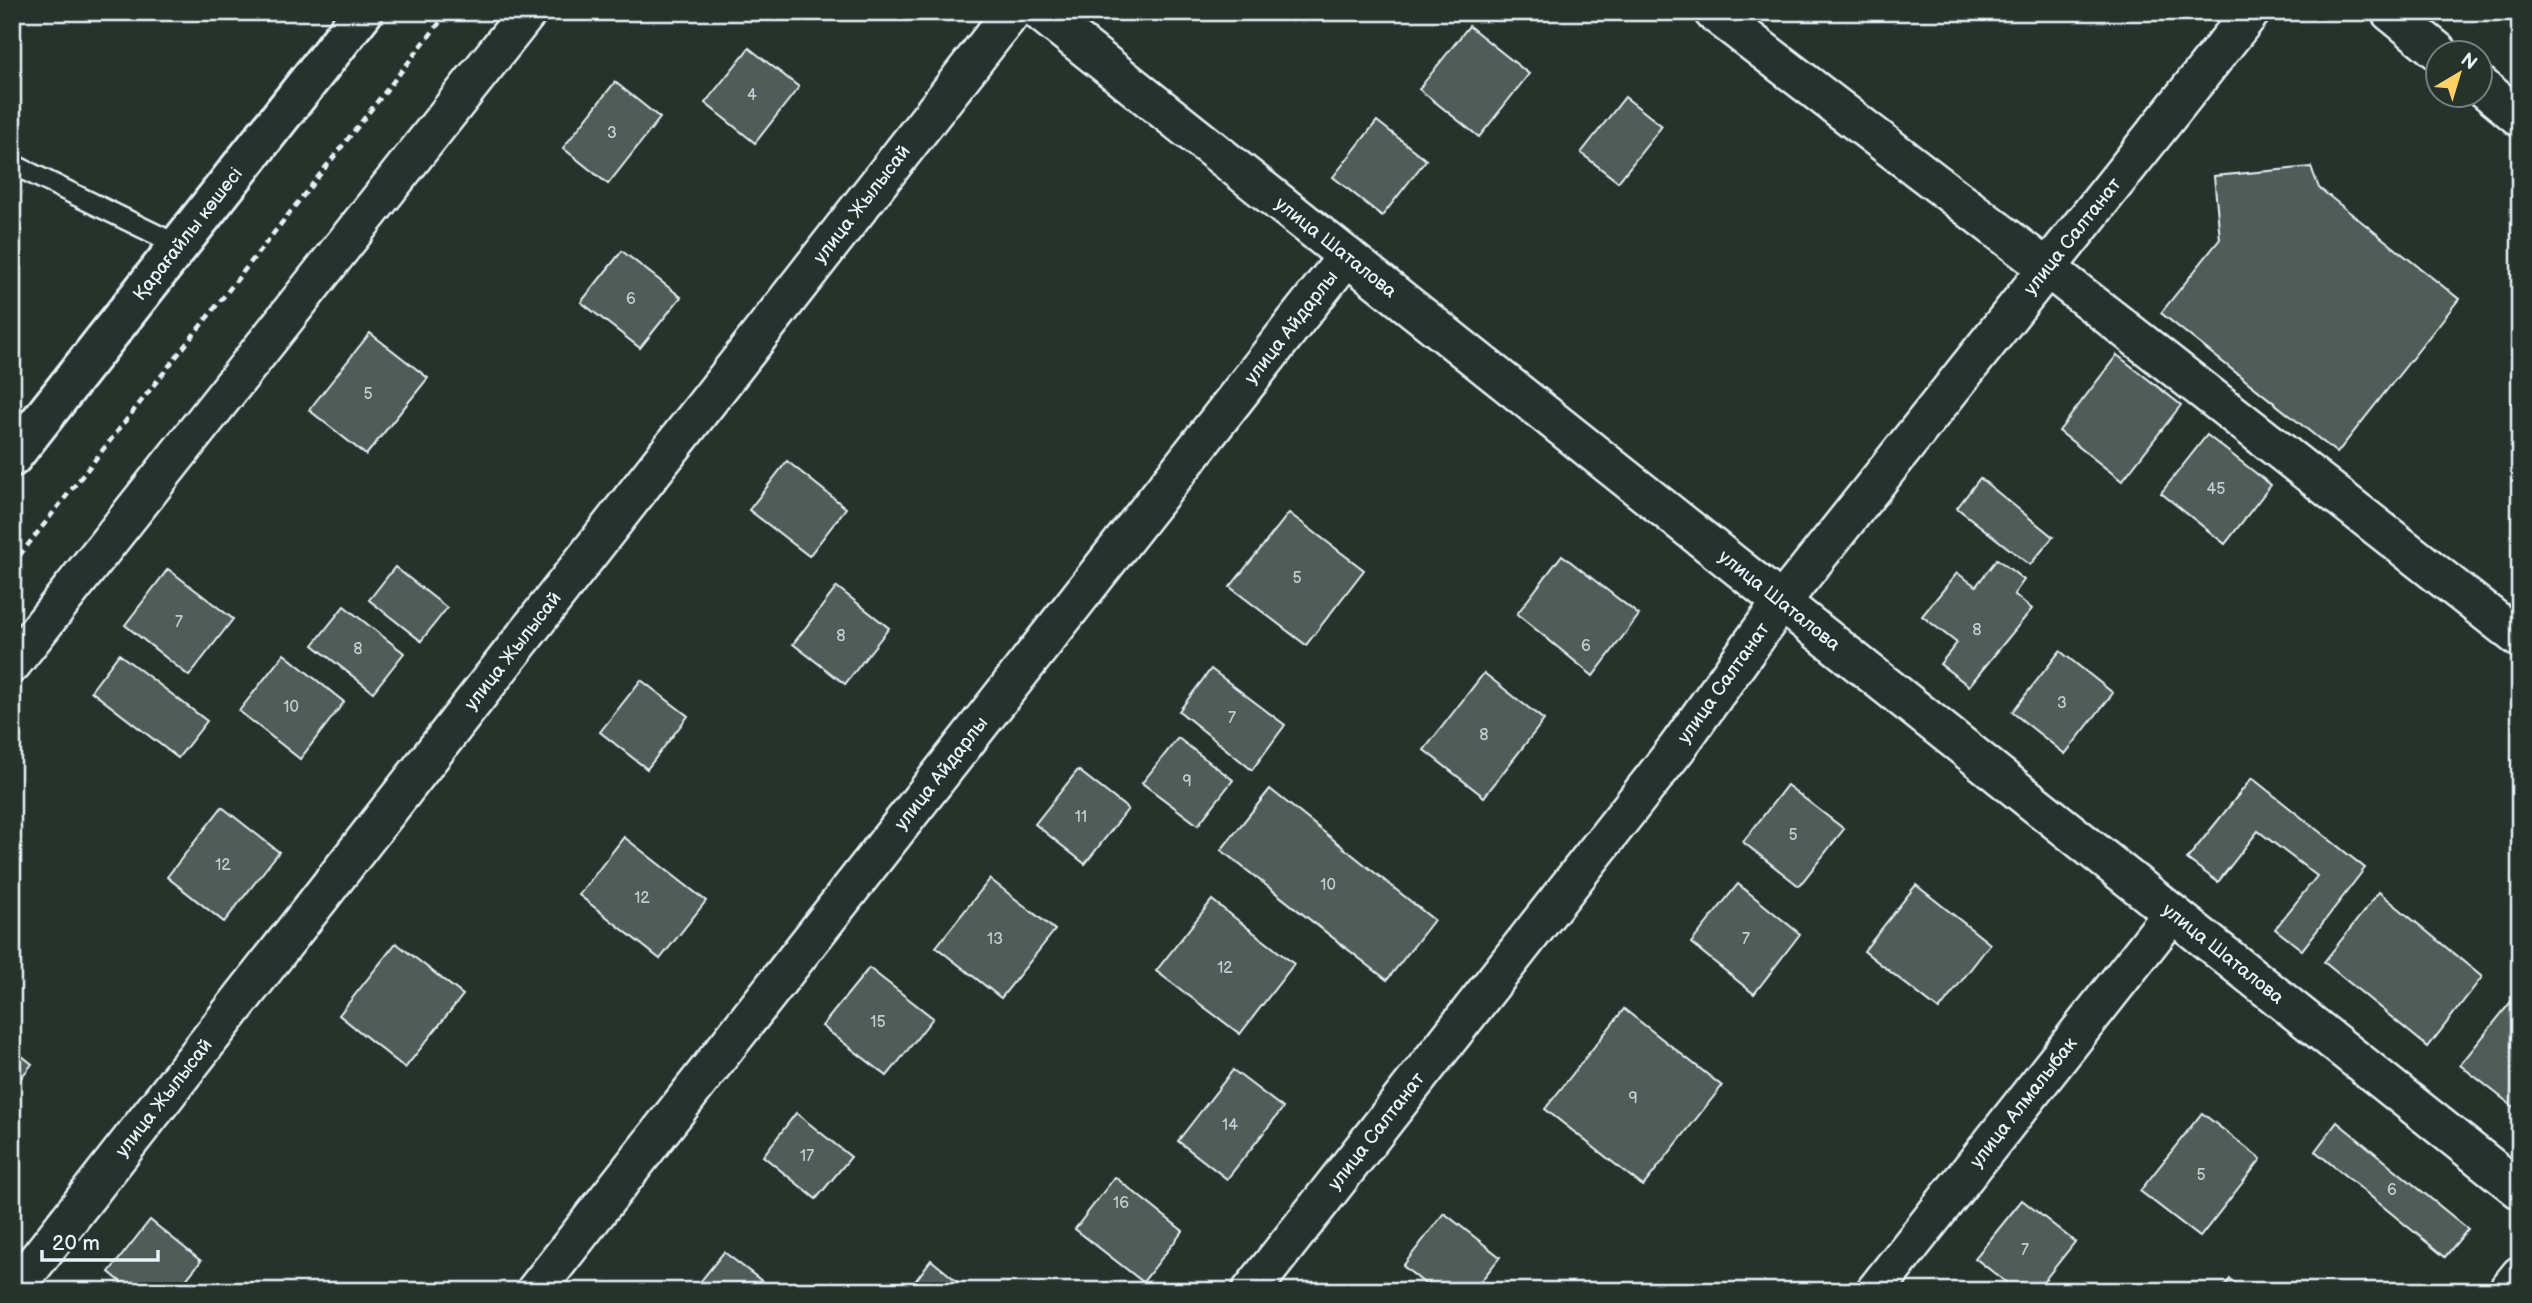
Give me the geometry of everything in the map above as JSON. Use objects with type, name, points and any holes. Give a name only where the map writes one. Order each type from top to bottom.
[{"type":"street","name":"Қарағайлы көшесі","points":[[12,457],[363,12]]},
{"type":"street","points":[[12,664],[528,12]]},
{"type":"street","name":"улица Жылысай","points":[[13,1291],[1012,12]]},
{"type":"street","name":"улица Шаталова","points":[[1040,12],[1780,604],[2520,1190]]},
{"type":"street","points":[[1713,12],[2047,268],[2520,639]]},
{"type":"street","name":"улица Салтанат","points":[[1251,1291],[1676,748],[1780,604],[2251,12]]},
{"type":"street","points":[[2390,12],[2424,40]]},
{"type":"street","points":[[2494,97],[2520,118]]},
{"type":"street","name":"улица Айдарлы","points":[[535,1291],[1347,256]]},
{"type":"street","name":"улица Алмалыбак","points":[[1875,1291],[2171,915]]},
{"type":"street","points":[[2507,1291],[2520,1275]]},
{"type":"lane","points":[[12,164],[180,246]]},
{"type":"path","points":[[12,565],[448,12]]},
{"type":"building","points":[[1469,26],[1529,74],[1479,137],[1419,89]]},
{"type":"building","points":[[749,48],[799,87],[755,143],[705,103]]},
{"type":"building","points":[[615,82],[660,118],[608,184],[563,148]]},
{"type":"building","points":[[1625,97],[1662,126],[1618,182],[1581,153]]},
{"type":"building","points":[[1377,121],[1426,160],[1382,216],[1333,177]]},
{"type":"building","points":[[2311,167],[2319,188],[2459,299],[2337,453],[2161,313],[2220,239],[2214,176]]},
{"type":"building","points":[[622,251],[681,297],[640,348],[581,302]]},
{"type":"building","points":[[370,333],[428,378],[366,455],[309,410]]},
{"type":"building","points":[[2117,355],[2181,405],[2122,481],[2059,431]]},
{"type":"building","points":[[2207,435],[2271,485],[2225,544],[2161,493]]},
{"type":"building","points":[[787,461],[846,508],[809,556],[749,510]]},
{"type":"building","points":[[1980,478],[2053,537],[2030,565],[1957,508]]},
{"type":"building","points":[[1289,513],[1364,570],[1306,645],[1230,587]]},
{"type":"building","points":[[1562,555],[1639,615],[1593,676],[1517,614]]},
{"type":"building","points":[[1997,559],[2024,580],[2014,594],[2032,609],[1969,686],[1940,664],[1957,643],[1922,616],[1957,573],[1976,586]]},
{"type":"building","points":[[395,567],[447,608],[421,641],[369,600]]},
{"type":"building","points":[[168,569],[233,619],[189,676],[125,625]]},
{"type":"building","points":[[837,587],[889,628],[845,684],[793,644]]},
{"type":"building","points":[[344,606],[404,653],[373,692],[313,645]]},
{"type":"building","points":[[2060,651],[2113,693],[2065,754],[2012,712]]},
{"type":"building","points":[[119,654],[207,721],[178,758],[91,691]]},
{"type":"building","points":[[284,654],[344,702],[300,759],[239,711]]},
{"type":"building","points":[[1211,669],[1285,725],[1252,770],[1179,711]]},
{"type":"building","points":[[1484,673],[1544,720],[1484,797],[1424,750]]},
{"type":"building","points":[[641,680],[688,716],[647,769],[600,732]]},
{"type":"building","points":[[1178,738],[1233,780],[1198,825],[1142,783]]},
{"type":"building","points":[[1078,770],[1128,809],[1085,864],[1035,824]]},
{"type":"building","points":[[2252,778],[2365,868],[2302,950],[2275,929],[2317,876],[2258,831],[2218,882],[2187,859]]},
{"type":"building","points":[[1787,785],[1844,829],[1799,886],[1743,842]]},
{"type":"building","points":[[1270,789],[1434,920],[1387,980],[1221,850]]},
{"type":"building","points":[[222,807],[279,852],[224,922],[167,877]]},
{"type":"building","points":[[624,837],[706,901],[660,959],[579,895]]},
{"type":"building","points":[[990,879],[1055,930],[1001,998],[936,947]]},
{"type":"building","points":[[1738,884],[1800,934],[1754,994],[1691,943]]},
{"type":"building","points":[[1916,885],[1990,944],[1939,1010],[1864,951]]},
{"type":"building","points":[[2379,892],[2482,977],[2428,1047],[2324,962]]},
{"type":"building","points":[[1212,900],[1294,964],[1240,1034],[1156,971]]},
{"type":"building","points":[[396,943],[463,995],[405,1068],[339,1015]]},
{"type":"building","points":[[869,968],[933,1018],[887,1076],[822,1026]]},
{"type":"building","points":[[2513,999],[2520,1004],[2520,1112],[2460,1065]]},
{"type":"building","points":[[1624,1009],[1722,1086],[1643,1186],[1545,1109]]},
{"type":"building","points":[[12,1048],[32,1064],[12,1089]]},
{"type":"building","points":[[1233,1070],[1283,1108],[1227,1179],[1178,1141]]},
{"type":"building","points":[[796,1113],[851,1157],[816,1199],[763,1156]]},
{"type":"building","points":[[2202,1113],[2261,1159],[2200,1237],[2140,1191]]},
{"type":"building","points":[[2337,1122],[2468,1229],[2445,1257],[2315,1151]]},
{"type":"building","points":[[1115,1177],[1183,1231],[1143,1282],[1075,1229]]},
{"type":"building","points":[[2022,1200],[2075,1242],[2036,1291],[2017,1291],[1975,1258]]},
{"type":"building","points":[[1444,1213],[1500,1257],[1473,1291],[1434,1291],[1403,1266]]},
{"type":"building","points":[[150,1220],[201,1261],[177,1291],[132,1291],[109,1272]]},
{"type":"building","points":[[724,1252],[775,1291],[693,1291]]},
{"type":"building","points":[[931,1260],[969,1291],[908,1291]]},
{"type":"building","points":[[2230,1279],[2244,1291],[2221,1291]]}]
